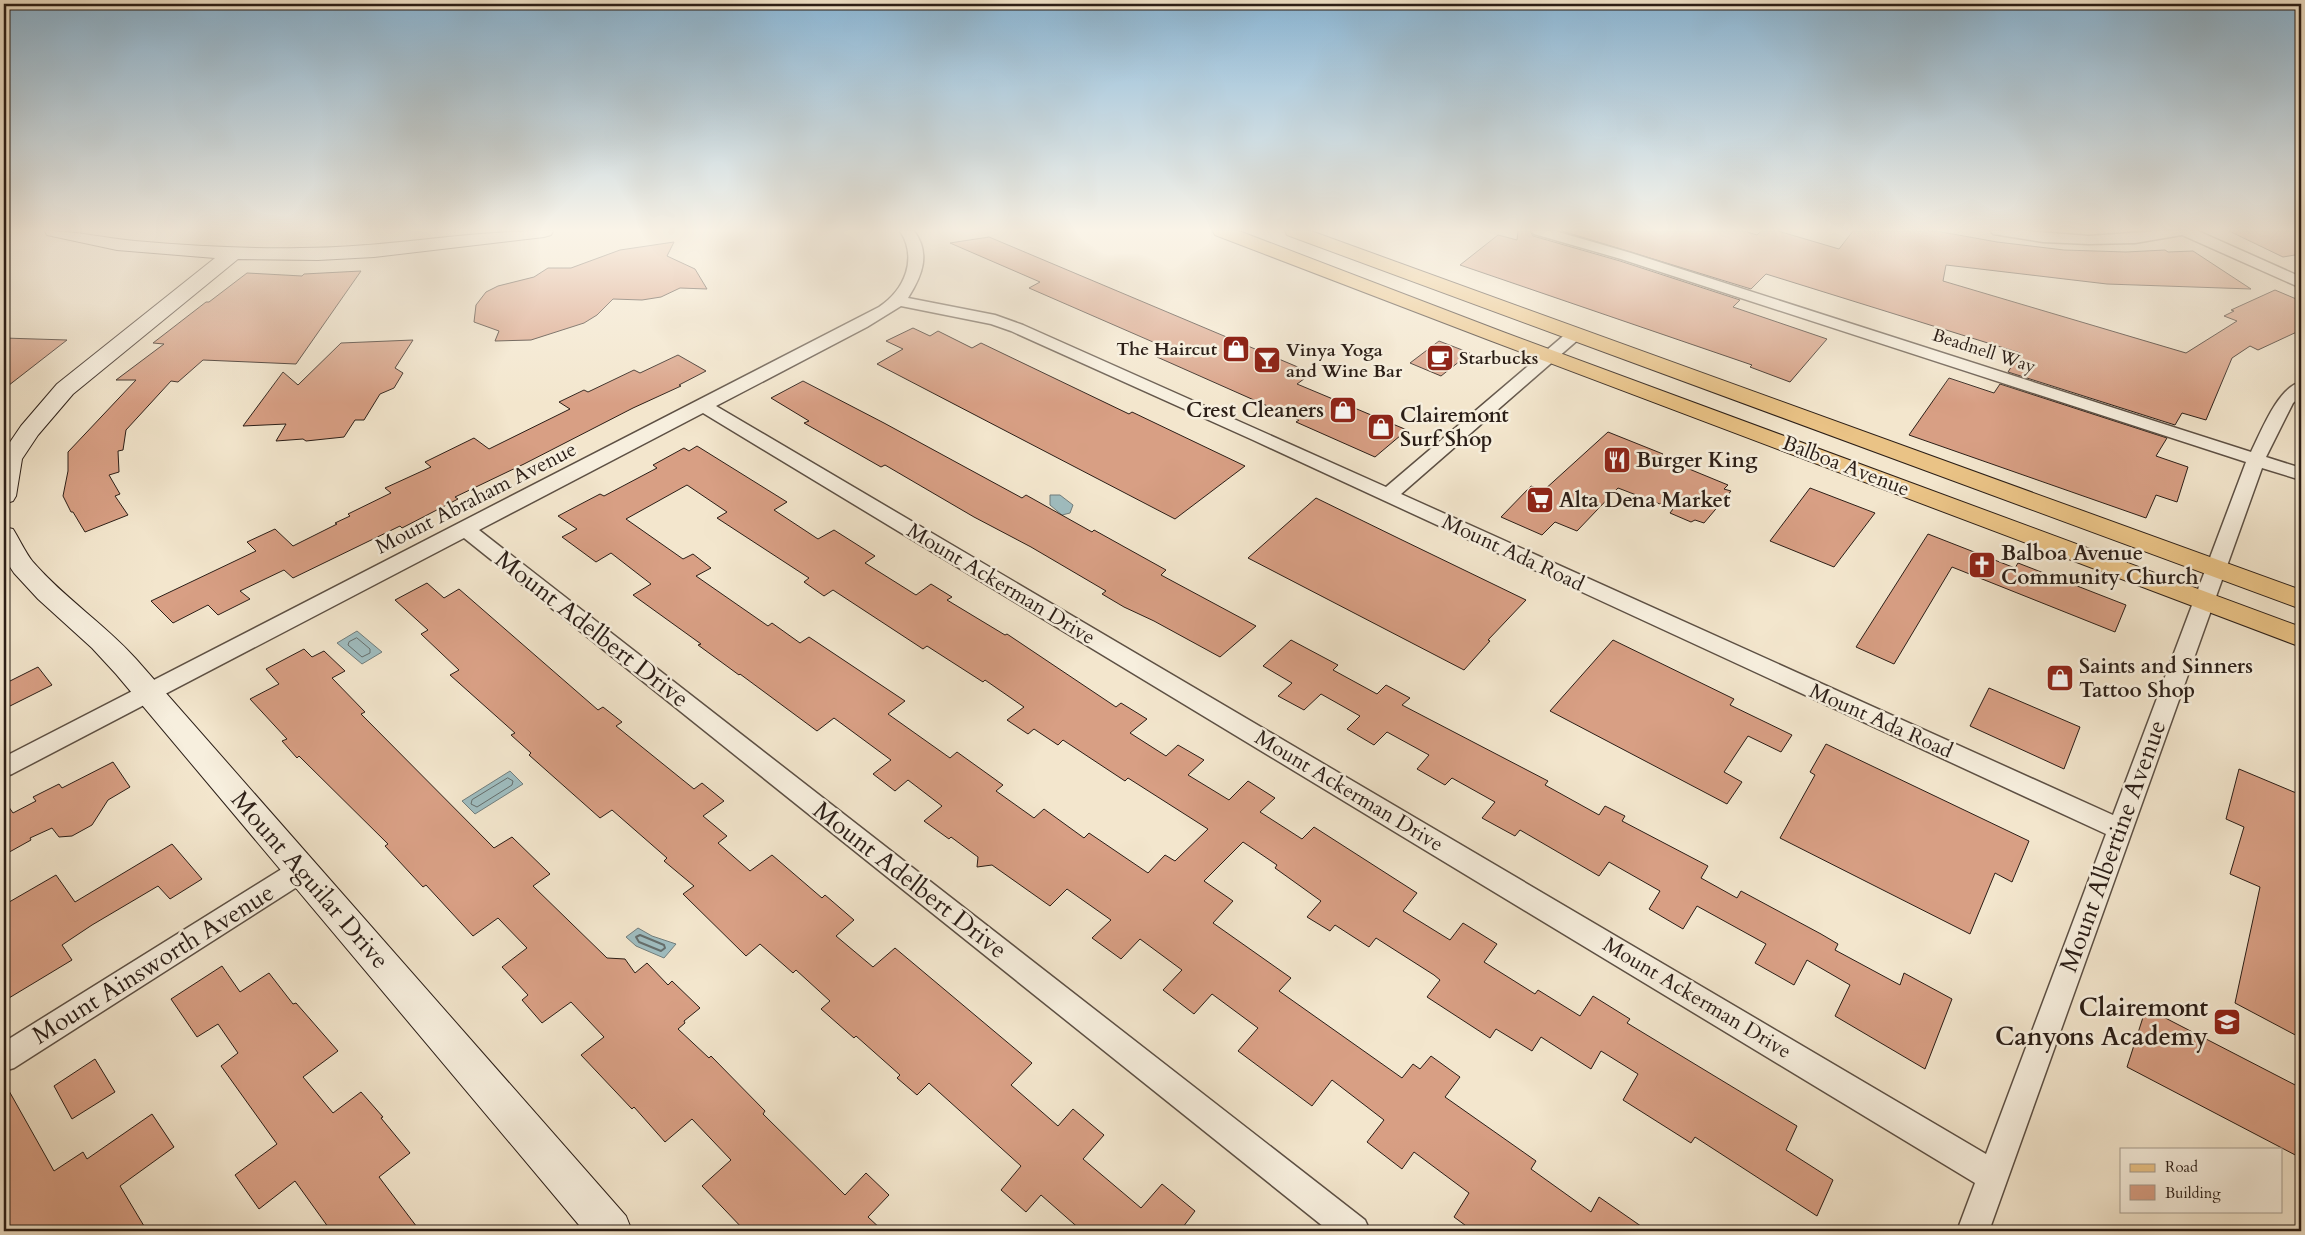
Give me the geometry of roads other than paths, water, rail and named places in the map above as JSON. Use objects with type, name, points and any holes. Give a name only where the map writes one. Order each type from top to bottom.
[{"type":"main road","name":"Balboa Avenue","points":[[1373,289],[2301,637]]},
{"type":"main road","name":"Balboa Avenue","points":[[1449,289],[2301,600]]},
{"type":"street","points":[[4,496],[7,460],[65,389],[189,289]]},
{"type":"street","name":"Mount Abraham Avenue","points":[[4,768],[705,407],[861,324],[898,301],[905,289]]},
{"type":"street","name":"Beadnell Way","points":[[1727,289],[2301,474]]},
{"type":"street","name":"Mount Ada Road","points":[[898,301],[995,320],[1017,328],[1388,495],[2120,830]]},
{"type":"street","points":[[1388,495],[1574,335]]},
{"type":"street","name":"Mount Albertine Avenue","points":[[1973,1231],[2256,459],[2286,401],[2301,387]]},
{"type":"street","name":"Mount Ackerman Drive","points":[[705,407],[1919,1130],[1992,1176]]},
{"type":"street","name":"Mount Adelbert Drive","points":[[466,529],[1354,1231]]},
{"type":"street","name":"Mount Aguilar Drive","points":[[4,536],[12,555],[39,586],[102,641],[149,693],[611,1231]]},
{"type":"street","name":"Mount Ainsworth Avenue","points":[[4,1058],[302,870]]},
{"type":"water","points":[[1050,495],[1060,495],[1073,505],[1070,513],[1062,515],[1050,505]]},
{"type":"water","points":[[357,631],[382,652],[362,664],[337,643]]},
{"type":"water","points":[[510,771],[523,784],[475,814],[462,801]]},
{"type":"water","points":[[638,928],[652,936],[676,944],[664,958],[636,946],[626,937]]},
{"type":"place","name":"The Haircut","points":[[1236,349]]},
{"type":"place","name":"Starbucks","points":[[1440,358]]},
{"type":"place","name":"Vinya Yoga and Wine Bar","points":[[1267,360]]},
{"type":"place","name":"Crest Cleaners","points":[[1343,410]]},
{"type":"place","name":"Clairemont Surf Shop","points":[[1381,427]]},
{"type":"place","name":"Burger King","points":[[1617,460]]},
{"type":"place","name":"Alta Dena Market","points":[[1540,500]]},
{"type":"place","name":"Balboa Avenue Community Church","points":[[1982,565]]},
{"type":"place","name":"Saints and Sinners Tattoo Shop","points":[[2060,678]]},
{"type":"place","name":"Clairemont Canyons Academy","points":[[2227,1022]]}]
